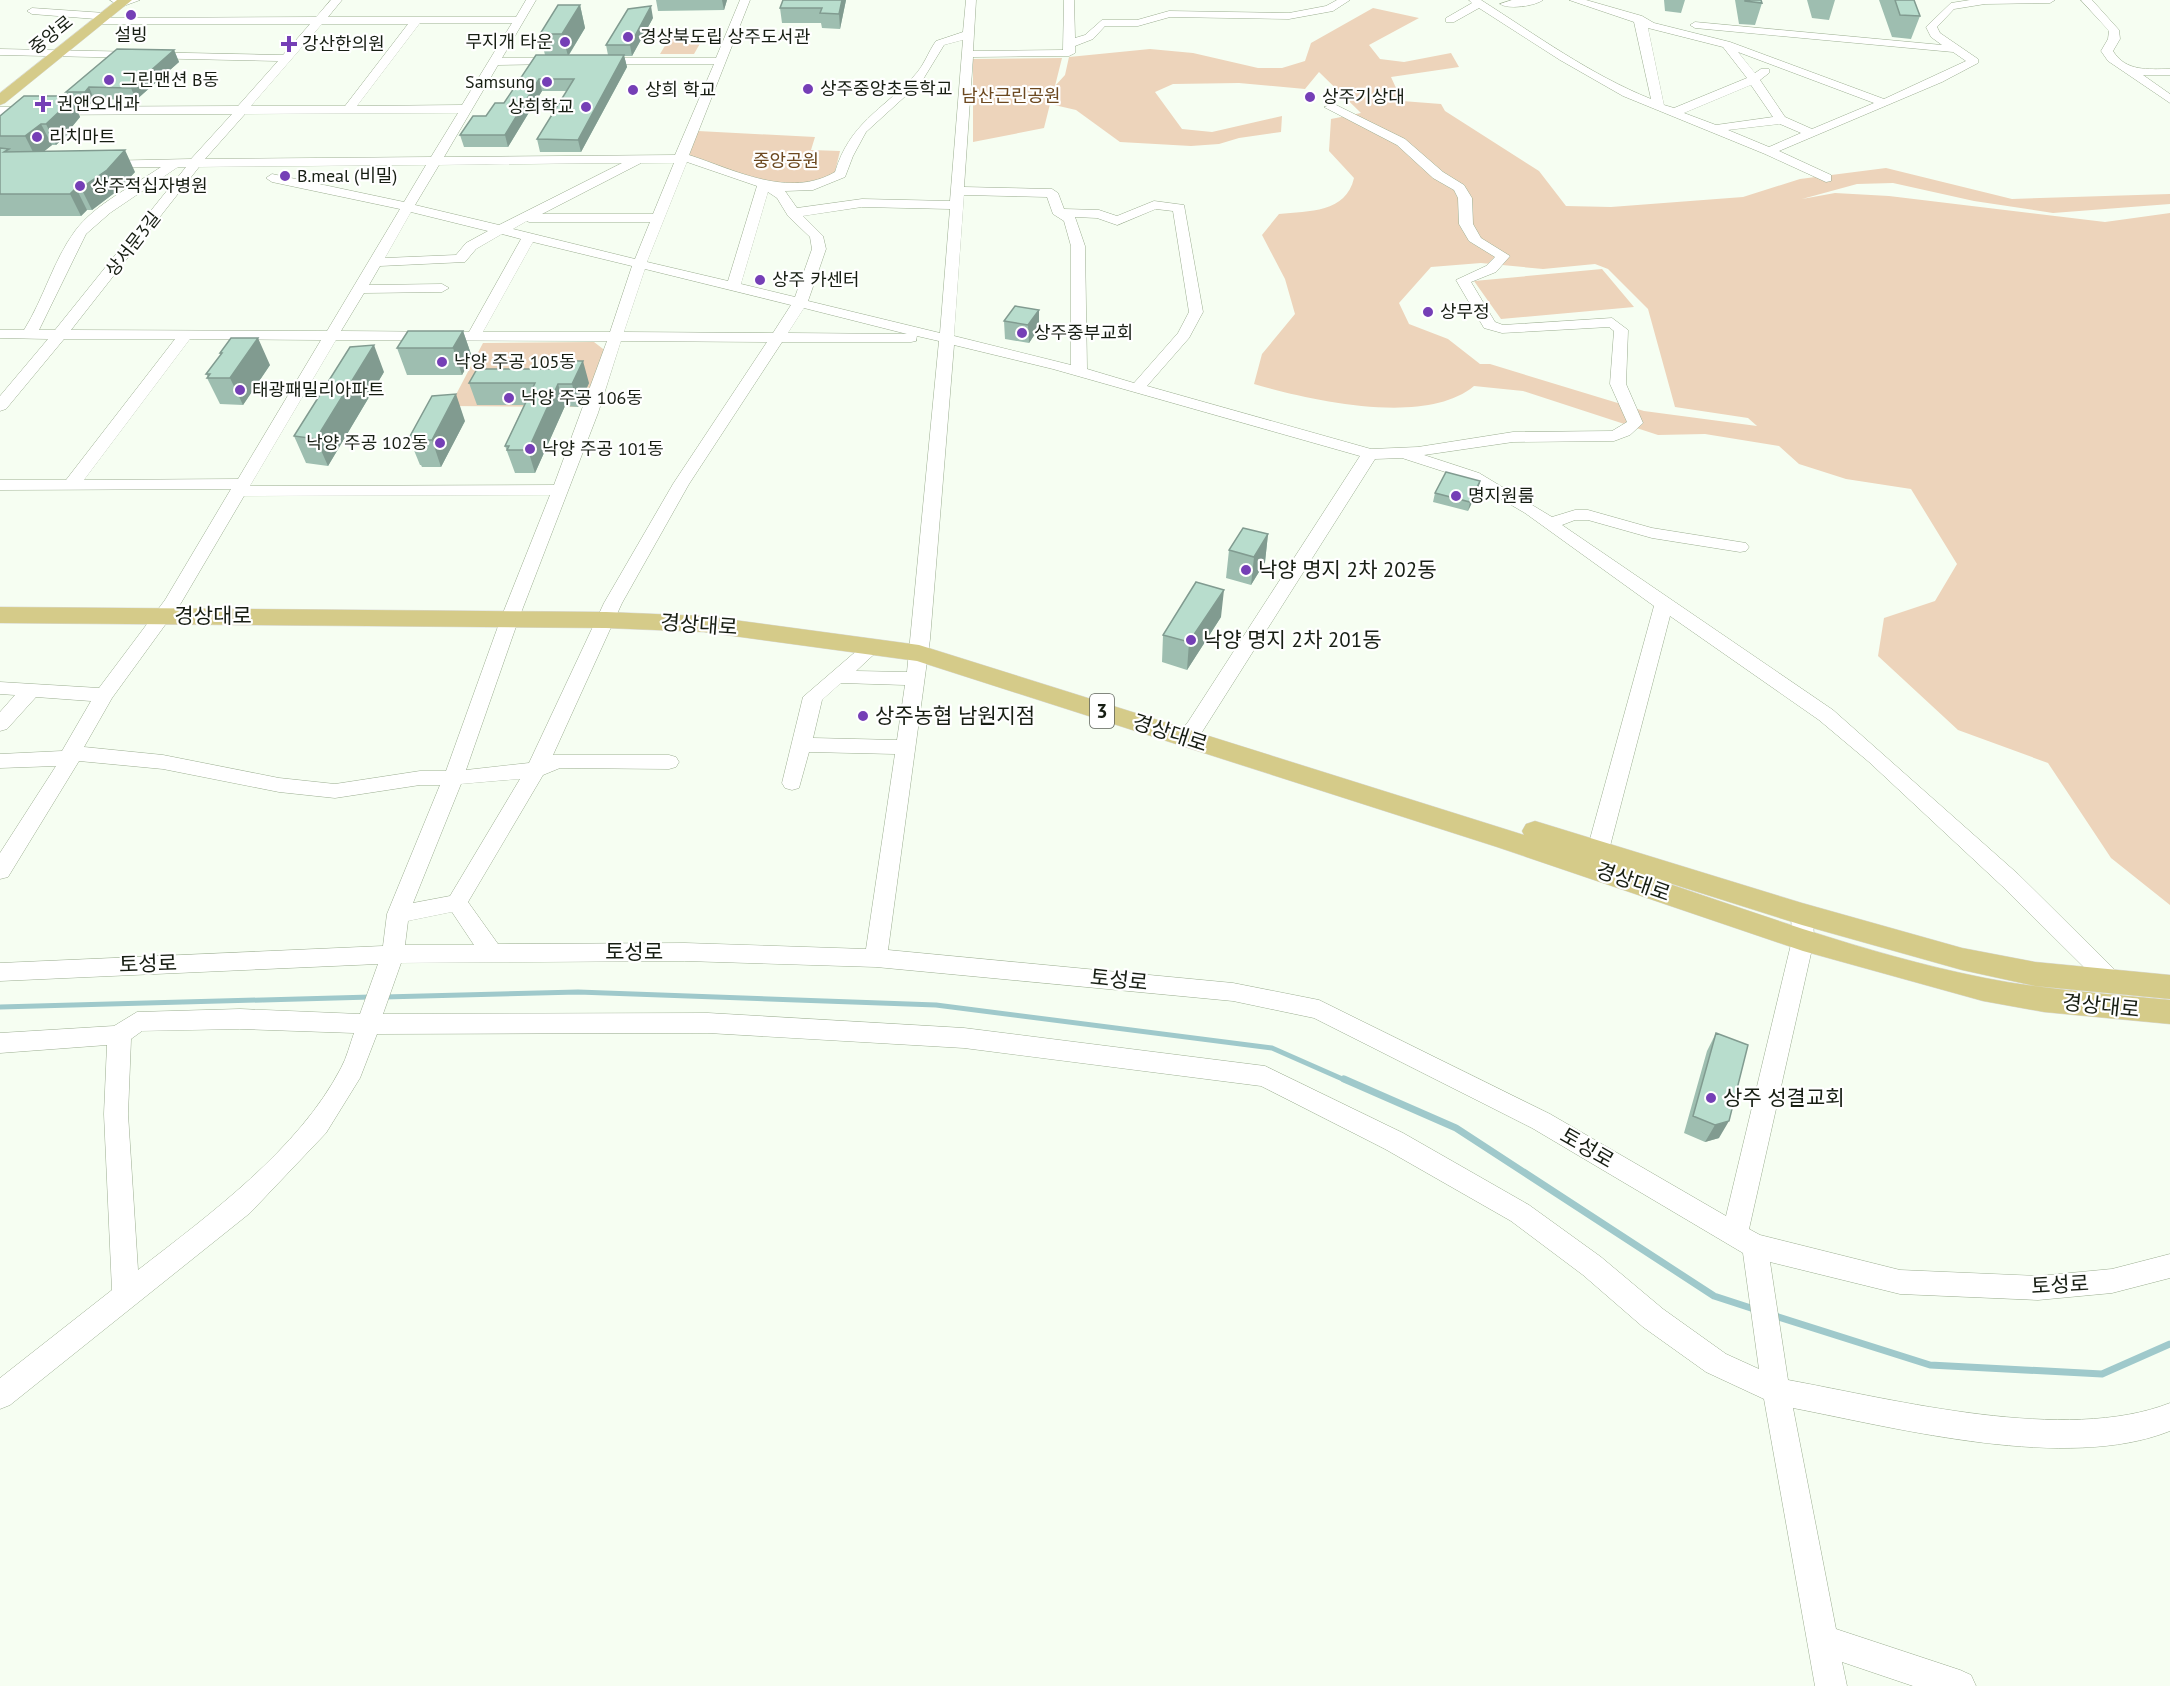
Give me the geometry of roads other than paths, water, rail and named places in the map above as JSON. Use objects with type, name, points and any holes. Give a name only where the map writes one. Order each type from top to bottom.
[{"type":"main road","name":"중앙로","points":[[0,100],[124,1]]},
{"type":"main road","name":"경상대로","points":[[0,600],[168,609]]},
{"type":"main road","name":"경상대로","points":[[0,615],[168,609],[610,611],[709,608],[879,629],[920,646],[1190,733],[1803,940],[1983,989],[2044,1000],[2170,1012]]},
{"type":"main road","name":"경상대로","points":[[610,611],[875,645],[920,646]]},
{"type":"main road","name":"경상대로","points":[[1190,733],[1598,850],[1802,914],[1962,959],[2035,974],[2170,987]]},
{"type":"street","name":"상서문3길","points":[[0,406],[61,334],[196,162],[245,109],[337,0]]},
{"type":"street","points":[[0,871],[71,755],[104,695],[168,609],[531,0]]},
{"type":"street","points":[[0,1395],[241,1205],[317,1125],[352,1071],[391,958],[398,914],[453,778],[513,611],[561,490],[657,218],[745,0]]},
{"type":"street","points":[[876,957],[920,646],[947,338],[971,0]]},
{"type":"street","points":[[966,54],[1069,53],[1069,0]]},
{"type":"street","points":[[1069,44],[1089,37],[1102,23],[1138,23],[1169,14],[1289,16],[1329,9],[1345,0]]},
{"type":"street","points":[[1505,4],[1538,0]]},
{"type":"street","points":[[1574,0],[1638,18],[1960,50]]},
{"type":"street","points":[[1769,151],[1885,103],[1974,61],[1935,35],[1931,27],[1949,3],[2050,0]]},
{"type":"street","points":[[2086,0],[2114,30],[2114,39],[2107,51],[2112,60],[2164,92],[2170,99]]},
{"type":"street","points":[[1450,20],[1476,2],[1573,64],[1627,94],[1769,151],[1827,178]]},
{"type":"street","points":[[32,12],[102,19],[519,20]]},
{"type":"street","points":[[1638,18],[1650,25],[1726,45],[1885,103]]},
{"type":"street","points":[[1638,18],[1644,32],[1647,60],[1659,108]]},
{"type":"street","points":[[349,109],[416,21]]},
{"type":"street","points":[[95,165],[680,158],[786,189],[811,186],[829,182],[842,174],[846,152],[857,132],[920,77],[940,42],[969,34]]},
{"type":"street","points":[[1726,45],[1754,80],[1781,120]]},
{"type":"street","points":[[0,52],[287,58]]},
{"type":"street","points":[[493,62],[719,61]]},
{"type":"street","points":[[1673,113],[1754,80],[1777,63]]},
{"type":"street","points":[[2132,72],[2170,72]]},
{"type":"street","points":[[272,178],[407,207],[498,231],[947,338],[1079,372],[1370,454],[1406,455],[1497,438],[1606,436],[1624,432],[1635,423],[1618,384],[1621,330],[1612,322],[1502,329],[1489,325],[1463,280],[1491,269],[1503,256],[1476,241],[1466,224],[1465,198],[1459,188],[1438,175],[1401,142],[1330,107]]},
{"type":"street","points":[[0,111],[467,109]]},
{"type":"street","points":[[1712,128],[1738,127],[1781,120],[1812,133]]},
{"type":"street","points":[[376,262],[409,259],[460,259],[471,246],[498,231],[640,159]]},
{"type":"street","points":[[29,334],[42,313],[60,267],[81,232],[105,210],[174,164]]},
{"type":"street","points":[[398,914],[457,903],[535,770],[610,611],[681,484],[780,337],[800,303],[819,249],[816,236],[793,213],[782,195],[764,184]]},
{"type":"street","points":[[733,287],[764,184]]},
{"type":"street","points":[[793,213],[862,203],[1052,193],[1058,211],[1070,219],[1078,246],[1079,372]]},
{"type":"street","points":[[1061,213],[1099,214],[1117,221],[1154,205],[1179,208],[1196,312],[1184,335],[1137,388]]},
{"type":"street","points":[[522,218],[657,218]]},
{"type":"street","points":[[473,337],[528,238]]},
{"type":"street","points":[[390,288],[409,259]]},
{"type":"street","points":[[359,289],[442,288]]},
{"type":"street","points":[[0,334],[947,338]]},
{"type":"street","points":[[71,485],[186,335]]},
{"type":"street","points":[[1190,733],[1370,454]]},
{"type":"street","points":[[1406,455],[1473,477],[1513,498],[1826,715],[1876,757],[2010,880],[2112,981]]},
{"type":"street","points":[[0,485],[561,490]]},
{"type":"street","points":[[1550,524],[1563,515],[1604,517],[1649,532],[1740,547]]},
{"type":"street","points":[[1598,850],[1664,604]]},
{"type":"street","points":[[792,783],[813,697],[875,645]]},
{"type":"street","points":[[838,677],[914,679]]},
{"type":"street","points":[[0,688],[104,695]]},
{"type":"street","points":[[0,724],[30,691]]},
{"type":"street","points":[[801,745],[905,747]]},
{"type":"street","points":[[0,761],[71,755],[163,762],[279,785],[335,791],[420,778],[453,778],[535,770],[558,761],[669,762]]},
{"type":"street","points":[[457,903],[491,952]]},
{"type":"street","points":[[1802,914],[1803,940],[1745,1240],[1776,1391],[1831,1686]]},
{"type":"street","name":"토성로","points":[[0,972],[391,958],[491,952],[685,952],[876,957],[1210,990],[1319,1009],[1541,1121],[1745,1240],[1900,1282],[2038,1288],[2112,1281],[2170,1266]]},
{"type":"street","points":[[0,1043],[119,1035],[137,1022],[240,1019],[368,1024],[720,1023],[964,1038],[1265,1076],[1394,1141],[1520,1213],[1592,1266],[1653,1318],[1716,1363],[1776,1391],[1924,1419],[2049,1435],[2142,1428],[2170,1417]]},
{"type":"street","points":[[119,1035],[116,1114],[126,1296]]},
{"type":"street","points":[[1821,1640],[1959,1686]]},
{"type":"waterway","points":[[384,997],[578,992],[936,1005],[1272,1048],[1347,1081]]},
{"type":"waterway","points":[[0,1007],[371,997]]},
{"type":"waterway","points":[[1344,1079],[1456,1128],[1714,1296],[1757,1310]]},
{"type":"waterway","points":[[1772,1315],[1930,1365],[2102,1374],[2170,1344]]},
{"type":"place","name":"설빙","points":[[131,15]]},
{"type":"place","name":"경상북도립 상주도서관","points":[[628,37]]},
{"type":"place","name":"무지개 타운","points":[[565,42]]},
{"type":"place","name":"강산한의원","points":[[289,44]]},
{"type":"place","name":"그린맨션 B동","points":[[109,80]]},
{"type":"place","name":"Samsung","points":[[547,82]]},
{"type":"place","name":"상주중앙초등학교","points":[[808,89]]},
{"type":"place","name":"상희 학교","points":[[633,90]]},
{"type":"place","name":"상주기상대","points":[[1310,97]]},
{"type":"place","name":"권앤오내과","points":[[43,104]]},
{"type":"place","name":"상희학교","points":[[586,107]]},
{"type":"place","name":"리치마트","points":[[37,137]]},
{"type":"place","name":"B.meal (비밀)","points":[[285,176]]},
{"type":"place","name":"상주적십자병원","points":[[80,186]]},
{"type":"place","name":"상주 카센터","points":[[760,280]]},
{"type":"place","name":"상무정","points":[[1428,312]]},
{"type":"place","name":"상주중부교회","points":[[1022,333]]},
{"type":"place","name":"낙양 주공 105동","points":[[442,362]]},
{"type":"place","name":"태광패밀리아파트","points":[[240,390]]},
{"type":"place","name":"낙양 주공 106동","points":[[509,398]]},
{"type":"place","name":"낙양 주공 102동","points":[[440,443]]},
{"type":"place","name":"낙양 주공 101동","points":[[530,449]]},
{"type":"place","name":"명지원룸","points":[[1456,496]]},
{"type":"place","name":"낙양 명지 2차 202동","points":[[1246,570]]},
{"type":"place","name":"낙양 명지 2차 201동","points":[[1191,640]]},
{"type":"place","name":"상주농협 남원지점","points":[[863,716]]},
{"type":"place","name":"상주 성결교회","points":[[1711,1098]]},
{"type":"park label","name":"남산근린공원","points":[[1011,96]]},
{"type":"park label","name":"중앙공원","points":[[786,161]]}]
